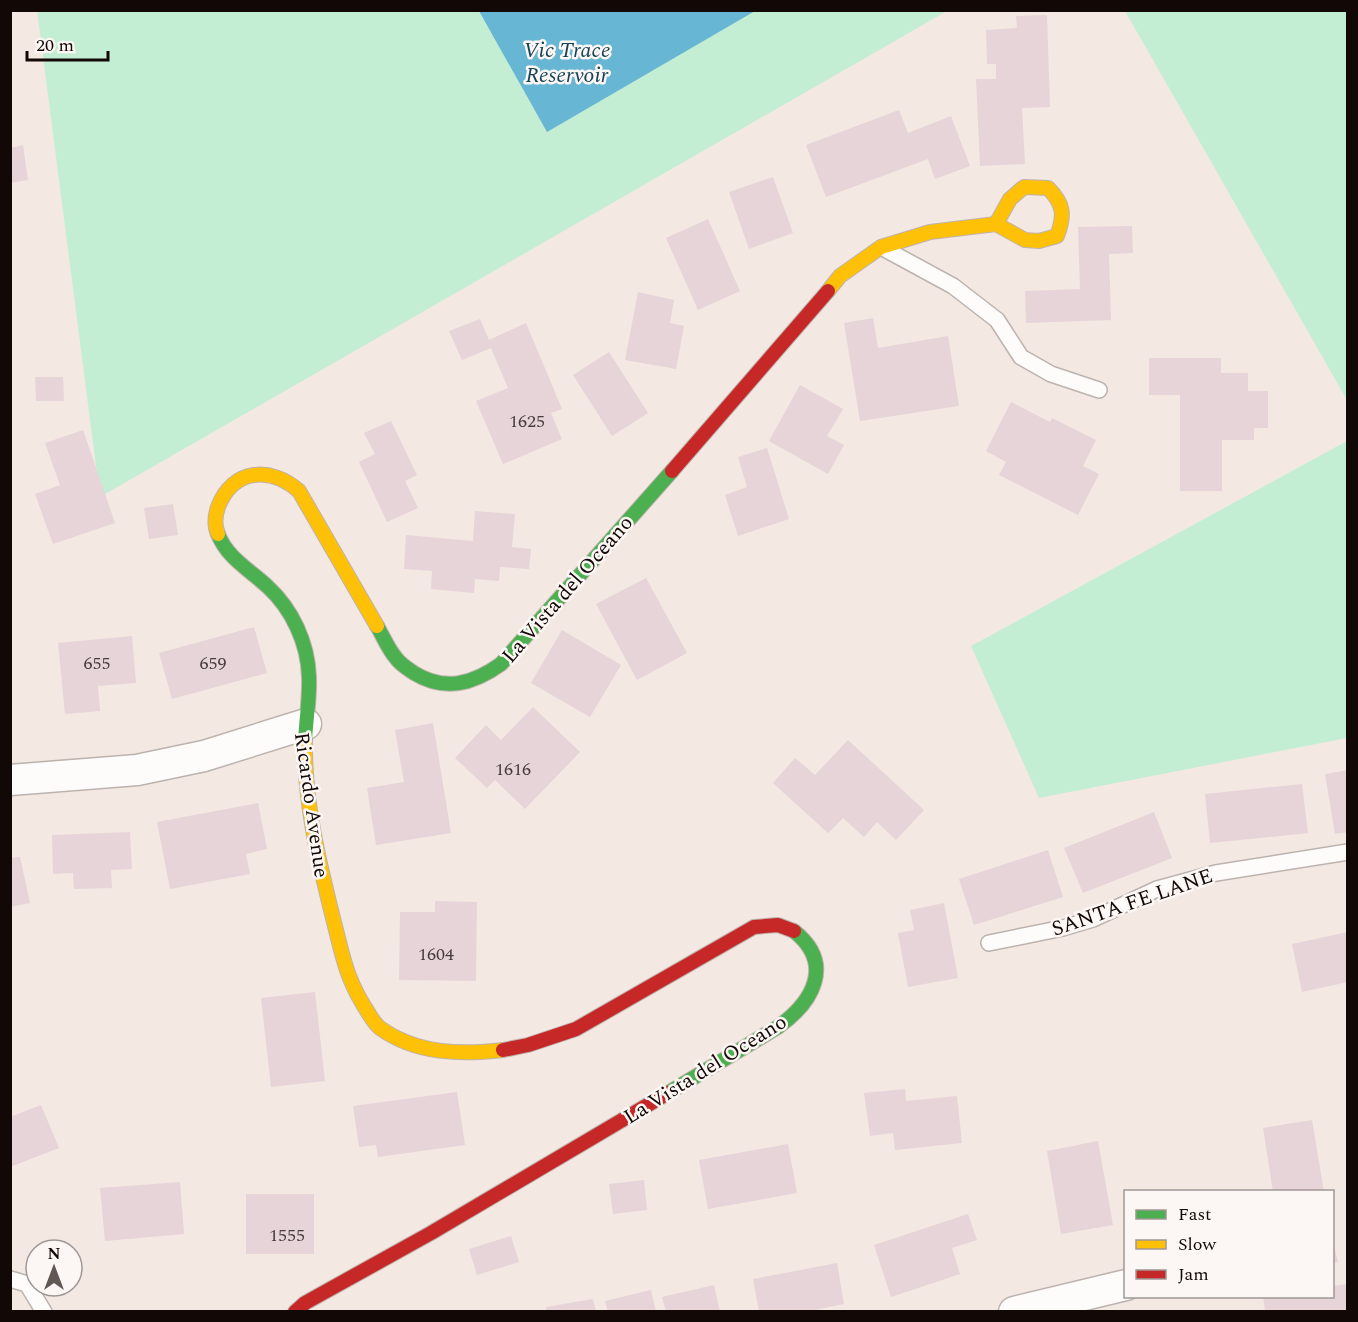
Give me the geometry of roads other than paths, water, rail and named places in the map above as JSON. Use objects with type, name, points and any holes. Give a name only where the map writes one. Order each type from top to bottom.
[{"type":"street","points":[[1024,187],[1048,188],[1061,200],[1064,218],[1057,236],[1039,243],[1018,239],[996,224],[1010,199],[1024,187]]},
{"type":"street","name":"La Vista del Oceano","points":[[306,724],[310,694],[308,664],[301,635],[278,596],[227,552],[219,539],[215,525],[217,510],[222,496],[232,485],[245,477],[260,474],[274,475],[288,481],[299,491],[396,659],[420,678],[433,683],[463,684],[477,680],[501,664],[810,314],[840,276],[881,247],[930,232],[996,224]]},
{"type":"street","name":"Ricardo Avenue","points":[[10,780],[137,770],[204,756],[306,724],[306,780],[313,839],[325,893],[353,990],[378,1028]]},
{"type":"street","name":"La Vista del Oceano","points":[[295,1311],[305,1303],[462,1215],[783,1023],[805,1004],[814,991],[817,980],[816,963],[812,950],[802,937],[780,924],[754,927],[576,1029],[546,1041],[482,1053],[450,1053],[413,1045],[378,1028]]},
{"type":"street","points":[[1014,1311],[1124,1286]]},
{"type":"lane","points":[[881,247],[953,286],[997,320],[1021,357],[1051,374],[1099,390]]},
{"type":"lane","name":"SANTA FE LANE","points":[[989,943],[1063,928],[1093,919],[1157,889],[1216,873],[1347,852]]},
{"type":"lane","points":[[10,1279],[27,1284],[44,1311]]},
{"type":"water","name":"Vic Trace Reservoir","points":[[479,11],[755,11],[547,132]]}]
